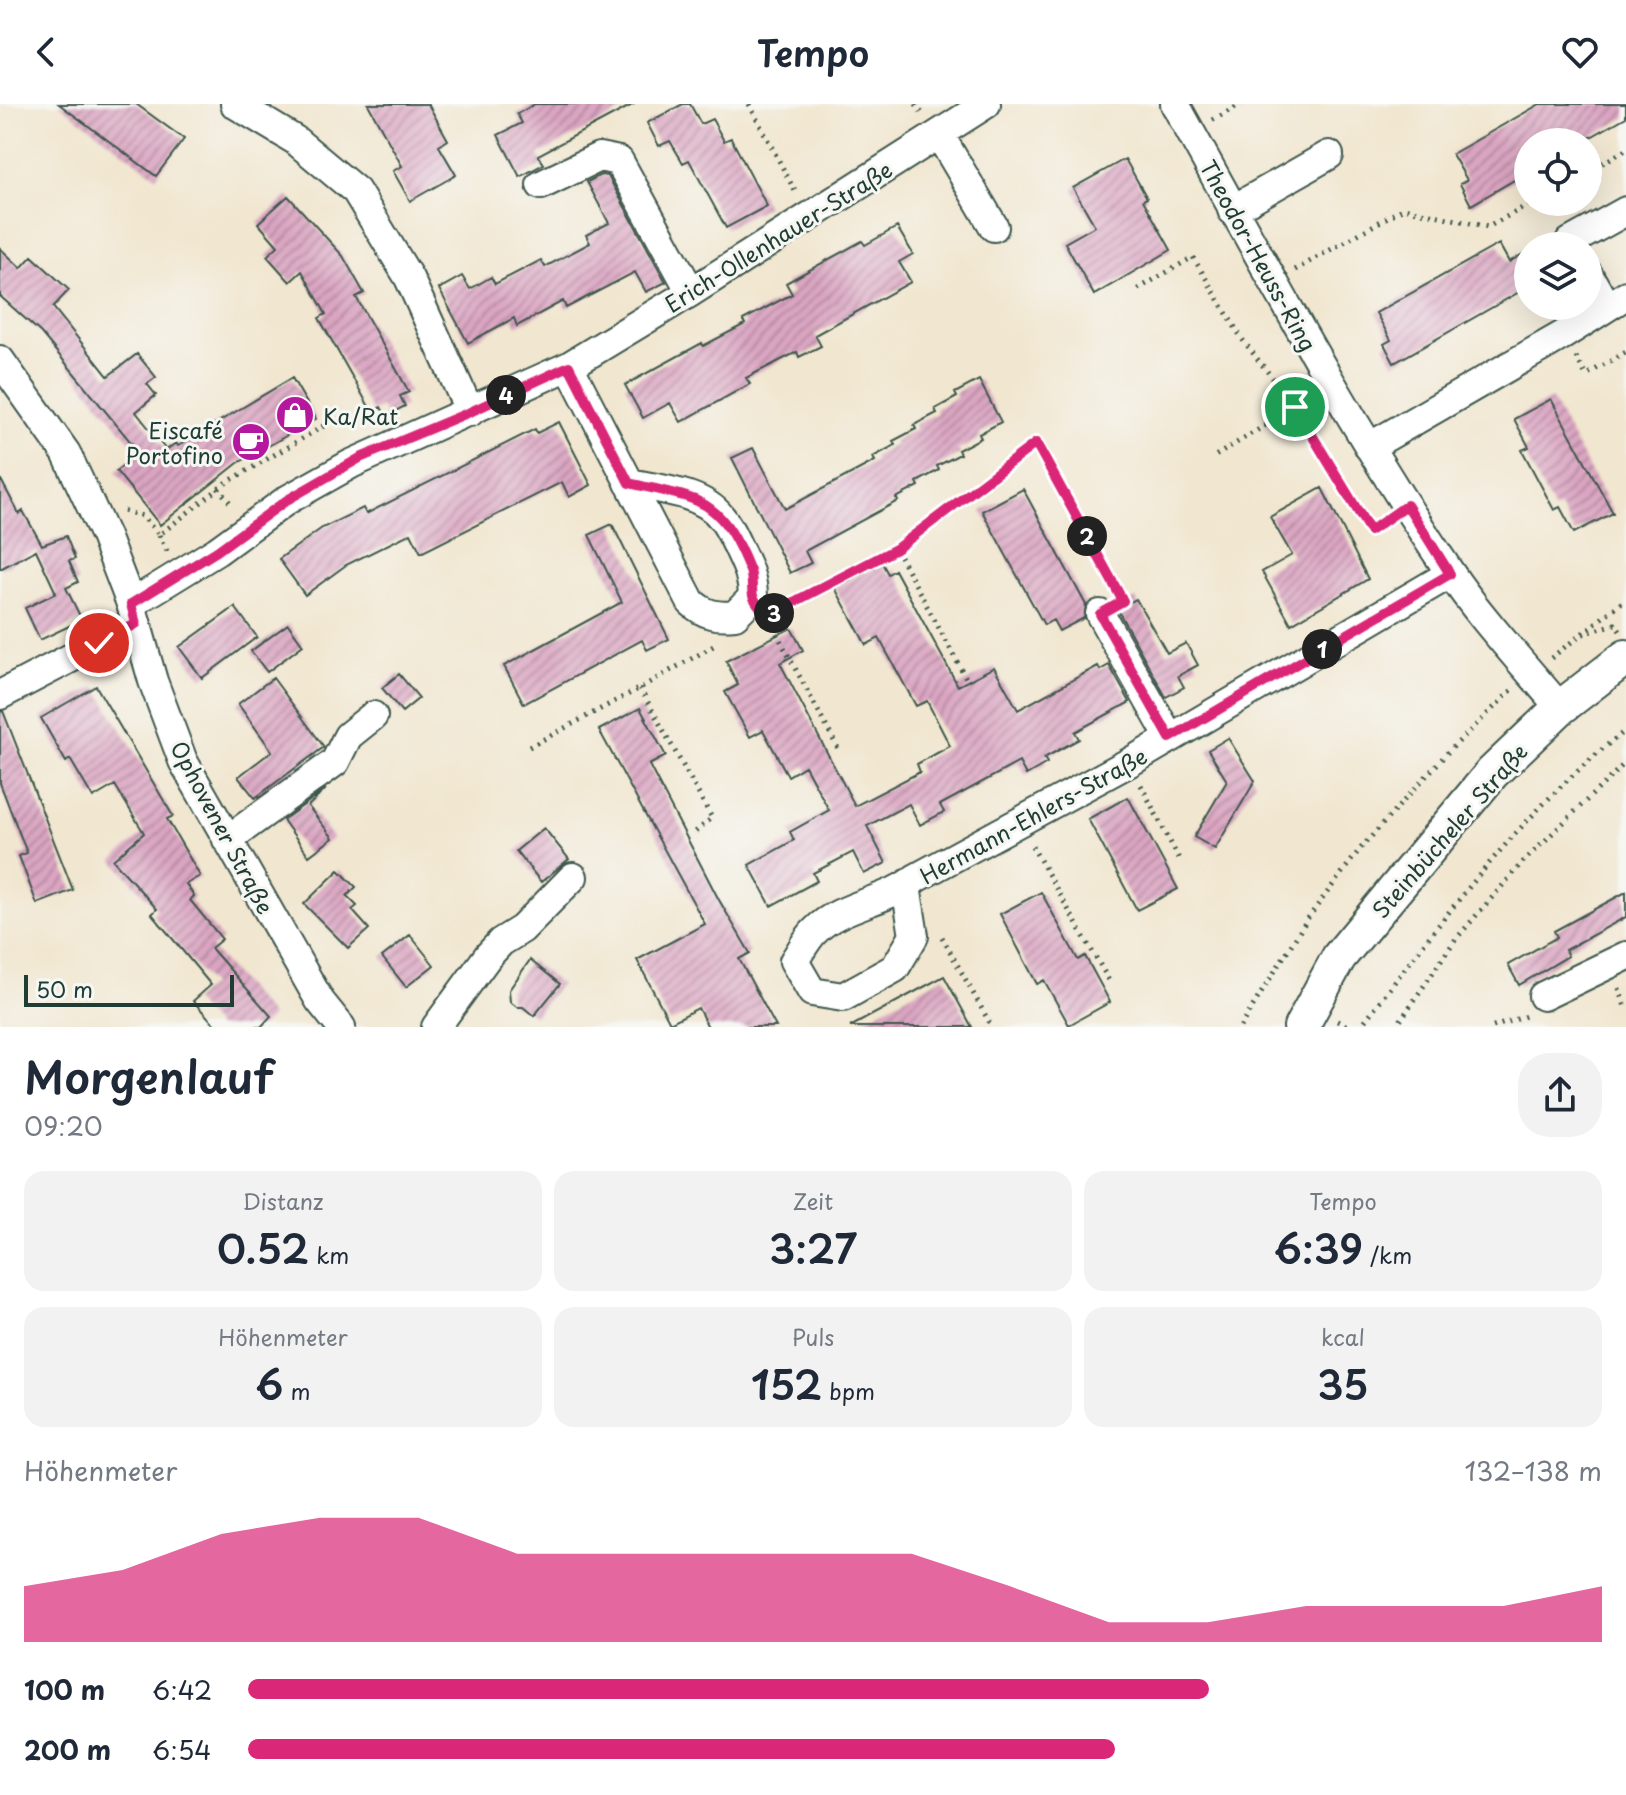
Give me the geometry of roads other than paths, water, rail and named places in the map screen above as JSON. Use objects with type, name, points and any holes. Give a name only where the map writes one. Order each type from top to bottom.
[{"type":"main road","name":"Steinbücheler Straße","points":[[1301,1027],[1339,957],[1492,773],[1560,708],[1626,657]]},
{"type":"street","points":[[235,104],[295,140],[356,191],[409,278],[470,412]]},
{"type":"street","name":"Erich-Ollenhauer-Straße","points":[[0,695],[134,614],[287,500],[360,458],[569,366],[986,104]]},
{"type":"street","name":"Theodor-Heuss-Ring","points":[[1175,104],[1232,210],[1369,447],[1450,574],[1560,708]]},
{"type":"street","points":[[939,134],[994,227]]},
{"type":"street","points":[[1232,210],[1329,155]]},
{"type":"street","points":[[541,185],[599,157],[619,161],[691,292]]},
{"type":"street","points":[[1588,232],[1626,211]]},
{"type":"street","points":[[1369,447],[1563,335],[1616,300]]},
{"type":"street","name":"Ophovener Straße","points":[[0,360],[66,453],[95,515],[134,614],[153,681],[183,761],[320,1001],[341,1027]]},
{"type":"street","points":[[569,366],[629,483],[691,602],[701,612],[711,615],[735,615],[753,597],[753,584],[721,516],[694,498],[629,483]]},
{"type":"street","name":"Hermann-Ehlers-Straße","points":[[906,886],[914,936],[895,968],[843,997],[812,992],[794,961],[817,928],[906,886],[1130,762],[1450,574]]},
{"type":"street","points":[[1100,614],[1170,738]]},
{"type":"street","points":[[227,840],[335,762],[348,736],[373,716]]},
{"type":"street","points":[[436,1027],[488,956],[501,942],[522,929],[573,877]]},
{"type":"street","points":[[1543,996],[1626,956]]},
{"type":"place","name":"Ka/Rat","points":[[295,415]]},
{"type":"place","name":"Eiscafé Portofino","points":[[251,442]]}]
